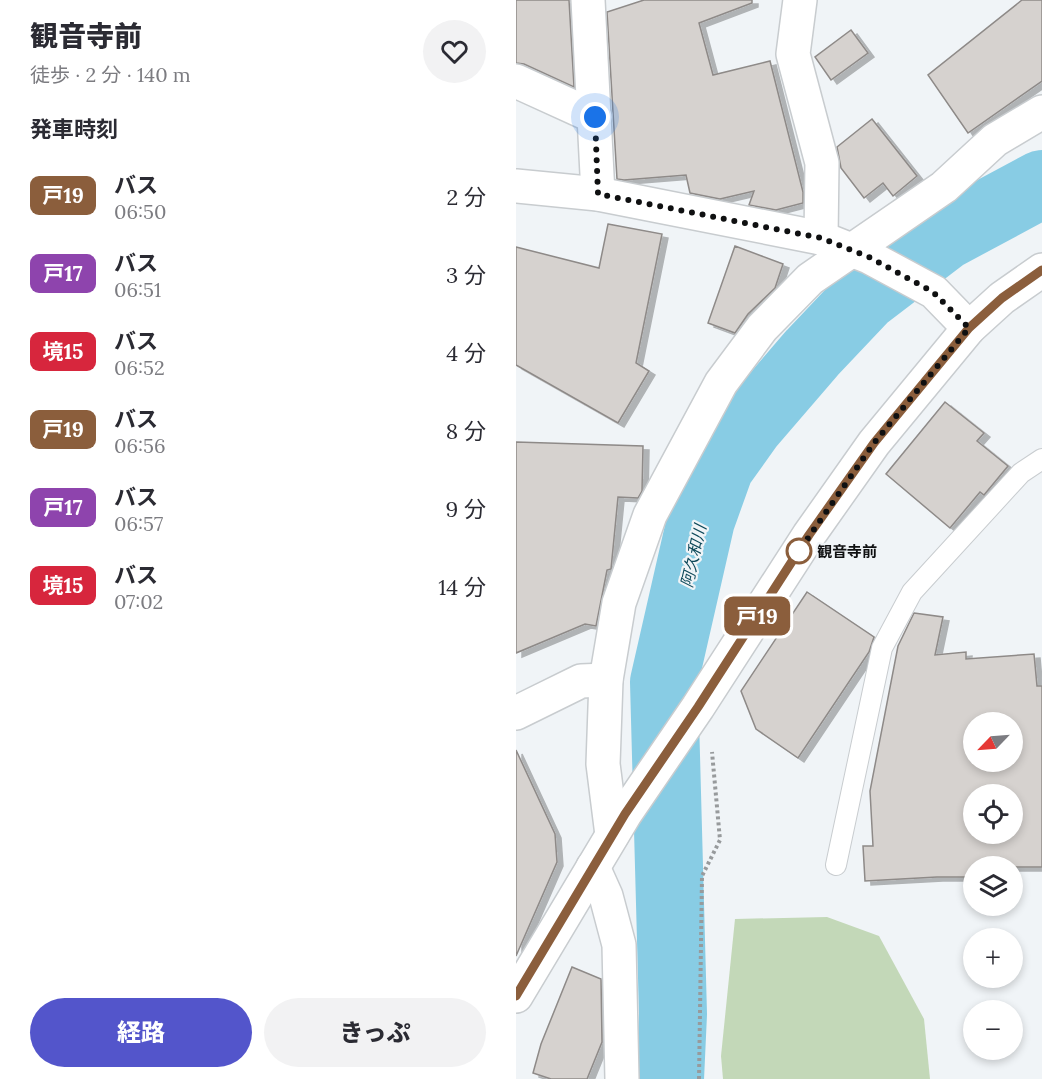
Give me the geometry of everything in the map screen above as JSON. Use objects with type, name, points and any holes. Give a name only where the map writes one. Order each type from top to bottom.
[{"type":"street","points":[[588,0],[598,194]]},
{"type":"street","points":[[800,0],[793,54],[847,248]]},
{"type":"street","points":[[516,81],[595,117]]},
{"type":"street","points":[[619,824],[603,764],[606,680],[620,603],[650,515],[721,383],[762,328],[810,279],[847,248],[944,187],[995,140],[1042,112]]},
{"type":"street","points":[[516,186],[598,194],[847,248],[933,292],[969,328]]},
{"type":"street","points":[[516,996],[619,824],[809,535],[868,452],[969,328],[1002,298],[1042,270]]},
{"type":"street","points":[[516,713],[581,681],[606,680]]},
{"type":"street","points":[[593,867],[606,897],[619,945],[622,1079]]},
{"type":"lane","points":[[836,865],[882,648],[912,592],[1021,473],[1042,459]]},
{"type":"path","points":[[699,1079],[702,876],[720,840],[711,741]]},
{"type":"green space","points":[[827,917],[879,936],[924,1019],[930,1079],[723,1079],[721,1056],[735,919]]},
{"type":"building","points":[[516,0],[569,0],[574,87],[524,64],[516,63]]},
{"type":"building","points":[[644,0],[752,0],[752,3],[699,23],[713,75],[770,61],[803,192],[803,203],[776,210],[749,205],[754,191],[720,199],[690,193],[686,175],[617,179],[607,12]]},
{"type":"building","points":[[1022,0],[1042,0],[1042,81],[968,133],[928,75]]},
{"type":"building","points":[[851,30],[868,53],[831,80],[815,57]]},
{"type":"building","points":[[872,119],[917,176],[893,196],[883,183],[864,198],[841,168],[837,147]]},
{"type":"building","points":[[608,224],[662,234],[636,363],[649,371],[618,423],[516,365],[516,247],[599,268]]},
{"type":"building","points":[[735,246],[783,264],[775,288],[748,314],[735,333],[708,323]]},
{"type":"building","points":[[945,402],[984,433],[977,441],[1008,466],[984,495],[980,492],[950,528],[886,474]]},
{"type":"building","points":[[516,442],[643,446],[642,491],[638,498],[618,497],[611,569],[607,570],[596,626],[585,624],[516,653]]},
{"type":"building","points":[[807,592],[874,637],[869,652],[798,758],[756,729],[741,691]]},
{"type":"building","points":[[914,613],[943,617],[935,655],[966,652],[966,659],[1034,654],[1037,686],[1042,686],[1042,867],[1023,867],[1023,856],[963,856],[963,877],[865,881],[863,846],[873,846],[870,791],[898,646]]},
{"type":"building","points":[[516,750],[555,834],[557,862],[516,956]]},
{"type":"building","points":[[572,967],[601,979],[602,1042],[587,1079],[551,1079],[533,1073],[541,1044]]},
{"type":"waterway","name":"阿久和川","points":[[670,1079],[673,1014],[664,682],[701,520],[720,467],[750,425],[812,353],[865,297],[945,236],[1042,184]]},
{"type":"bus line","name":"戸19","points":[[516,996],[625,814],[698,707],[809,535],[874,443],[969,328],[1002,298],[1042,270]]},
{"type":"place","name":"観音寺前","points":[[799,551]]},
{"type":"route","points":[[595,117],[598,194],[821,238],[869,257],[933,292],[969,328],[874,443],[797,554],[799,551]]}]
